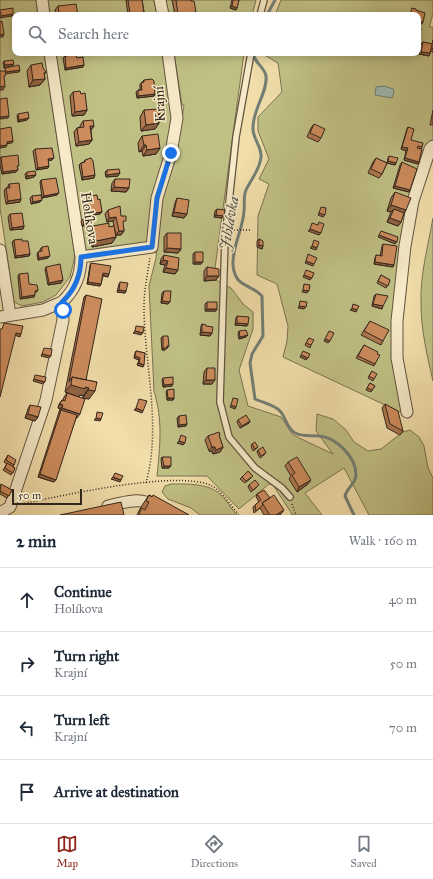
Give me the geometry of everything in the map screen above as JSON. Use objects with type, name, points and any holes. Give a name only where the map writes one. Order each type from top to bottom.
[{"type":"street","points":[[42,0],[44,12]]},
{"type":"street","points":[[160,0],[162,12]]},
{"type":"street","name":"Holíkova","points":[[50,56],[81,257],[81,267],[76,282],[67,297],[62,302]]},
{"type":"street","name":"Krajní","points":[[152,247],[157,198],[171,153],[177,118],[168,56]]},
{"type":"street","points":[[407,412],[397,358],[397,314],[405,246],[413,201],[430,149],[433,146]]},
{"type":"street","points":[[81,257],[152,247]]},
{"type":"street","points":[[0,250],[5,316],[44,310],[62,302],[63,320],[46,400],[10,507],[0,513]]},
{"type":"street","points":[[96,508],[120,506],[133,500],[145,500],[174,515]]},
{"type":"lane","points":[[261,12],[264,0]]},
{"type":"lane","points":[[250,56],[236,137],[226,239],[220,402],[228,437],[255,468],[282,488],[290,497]]},
{"type":"path","points":[[238,230],[250,230]]},
{"type":"path","points":[[146,483],[151,465],[153,424],[144,304],[152,247]]},
{"type":"path","points":[[290,497],[296,515]]},
{"type":"green space","points":[[0,0],[36,0],[38,12],[12,12],[12,56],[44,56],[75,256],[70,277],[56,295],[43,302],[22,306],[14,302],[0,208]]},
{"type":"green space","points":[[47,0],[154,0],[156,12],[49,12]]},
{"type":"green space","points":[[166,0],[256,0],[253,12],[168,12]]},
{"type":"green space","points":[[281,0],[433,0],[433,14],[429,27],[433,27],[433,142],[397,285],[391,356],[402,413],[283,357],[287,341],[288,326],[277,284],[257,275],[258,216],[269,184],[259,179],[269,159],[258,131],[258,117],[282,92],[278,63],[266,56],[421,56],[421,12],[276,12]]},
{"type":"green space","points":[[55,56],[163,56],[172,116],[149,243],[86,254]]},
{"type":"green space","points":[[174,56],[244,56],[215,268],[216,280],[231,288],[243,304],[253,312],[253,329],[239,370],[248,406],[281,417],[293,435],[333,454],[316,431],[317,414],[333,419],[346,430],[354,442],[368,451],[381,449],[403,432],[410,430],[419,437],[424,446],[428,468],[433,478],[433,515],[369,515],[344,468],[305,493],[322,515],[291,515],[292,514],[273,485],[269,484],[239,509],[207,476],[157,476],[160,423],[154,391],[149,286],[156,258],[161,200],[175,161],[184,105],[182,105]]},
{"type":"green space","points":[[433,218],[433,381],[423,333],[421,292],[423,271]]},
{"type":"green space","points":[[171,484],[198,485],[210,488],[223,497],[237,515],[200,515],[191,508],[168,499],[162,492],[165,486]]},
{"type":"water","points":[[384,86],[393,89],[394,92],[392,98],[375,95],[376,87]]},
{"type":"building","points":[[128,0],[142,0],[144,12],[130,12]]},
{"type":"building","points":[[176,0],[194,1],[196,12],[178,12]]},
{"type":"building","points":[[233,0],[239,0],[237,8],[232,6]]},
{"type":"building","points":[[76,4],[77,12],[59,12],[58,6]]},
{"type":"building","points":[[13,8],[13,12],[12,14],[1,16],[0,10]]},
{"type":"building","points":[[412,8],[425,13],[423,22],[421,22],[421,12],[411,12]]},
{"type":"building","points":[[2,21],[4,34],[0,35],[0,22]]},
{"type":"building","points":[[423,42],[432,44],[430,53],[421,52]]},
{"type":"building","points":[[65,56],[76,56],[77,58],[83,57],[84,65],[66,68]]},
{"type":"building","points":[[13,60],[14,64],[5,65],[4,61]]},
{"type":"building","points":[[42,63],[46,72],[44,73],[45,79],[33,80],[31,65]]},
{"type":"building","points":[[19,65],[20,70],[6,72],[5,68]]},
{"type":"building","points":[[0,71],[5,71],[6,75],[4,76],[5,86],[0,87]]},
{"type":"building","points":[[152,79],[154,81],[155,94],[138,96],[138,90],[142,90],[141,83],[144,82],[144,80]]},
{"type":"building","points":[[80,91],[81,94],[85,93],[87,110],[75,112],[73,92]]},
{"type":"building","points":[[7,98],[9,116],[0,117],[0,99]]},
{"type":"building","points":[[159,109],[159,123],[146,125],[144,110]]},
{"type":"building","points":[[28,112],[29,118],[19,120],[18,114]]},
{"type":"building","points":[[93,120],[94,126],[90,126],[92,140],[79,142],[77,128],[84,127],[83,121]]},
{"type":"building","points":[[314,124],[325,129],[321,138],[310,133]]},
{"type":"building","points":[[11,127],[13,141],[7,142],[7,145],[0,146],[0,129]]},
{"type":"building","points":[[408,127],[414,129],[411,140],[423,143],[422,147],[418,146],[417,148],[422,149],[419,162],[405,158],[408,148],[402,147]]},
{"type":"building","points":[[158,134],[160,148],[147,150],[142,136]]},
{"type":"building","points":[[52,148],[54,158],[48,159],[49,166],[38,168],[35,149]]},
{"type":"building","points":[[18,155],[18,170],[3,172],[1,157]]},
{"type":"building","points":[[389,156],[398,158],[396,163],[388,161]]},
{"type":"building","points":[[91,158],[93,161],[95,175],[83,177],[81,163]]},
{"type":"building","points":[[376,158],[387,163],[382,174],[371,169]]},
{"type":"building","points":[[402,162],[417,169],[410,190],[395,186]]},
{"type":"building","points":[[119,169],[120,173],[107,175],[107,170]]},
{"type":"building","points":[[35,171],[36,175],[27,176],[27,172]]},
{"type":"building","points":[[56,178],[59,193],[44,196],[41,180]]},
{"type":"building","points":[[115,179],[130,179],[129,188],[114,187]]},
{"type":"building","points":[[19,183],[21,199],[8,201],[6,188],[10,188],[9,184]]},
{"type":"building","points":[[395,192],[411,198],[406,210],[391,205]]},
{"type":"building","points":[[41,195],[42,200],[33,202],[32,196]]},
{"type":"building","points":[[97,195],[98,200],[100,199],[102,212],[89,214],[87,201],[90,201],[90,196]]},
{"type":"building","points":[[177,198],[189,200],[187,214],[174,212]]},
{"type":"building","points":[[120,206],[121,216],[126,216],[126,221],[123,221],[124,231],[119,231],[116,217],[109,218],[108,210]]},
{"type":"building","points":[[321,207],[326,208],[325,215],[319,213]]},
{"type":"building","points":[[217,209],[225,210],[224,216],[216,215]]},
{"type":"building","points":[[394,209],[404,213],[401,222],[390,218]]},
{"type":"building","points":[[22,213],[24,226],[12,228],[10,214]]},
{"type":"building","points":[[92,217],[92,223],[84,224],[83,219]]},
{"type":"building","points":[[319,222],[324,224],[321,233],[310,229],[312,223],[318,225]]},
{"type":"building","points":[[109,223],[109,227],[114,226],[116,237],[96,241],[93,226]]},
{"type":"building","points":[[381,231],[398,237],[397,242],[379,235]]},
{"type":"building","points":[[167,233],[181,233],[181,249],[167,248]]},
{"type":"building","points":[[22,239],[22,241],[28,241],[30,254],[16,256],[14,240]]},
{"type":"building","points":[[259,239],[263,241],[263,246],[259,245]]},
{"type":"building","points":[[314,240],[319,242],[317,248],[312,246]]},
{"type":"building","points":[[383,244],[397,246],[394,265],[375,262],[376,255],[382,256]]},
{"type":"building","points":[[48,246],[50,256],[39,258],[38,252],[42,251],[42,247]]},
{"type":"building","points":[[195,252],[203,252],[203,262],[195,262]]},
{"type":"building","points":[[308,254],[317,258],[314,264],[306,261]]},
{"type":"building","points":[[164,255],[179,258],[178,270],[166,268],[168,261],[163,260]]},
{"type":"building","points":[[91,263],[111,266],[109,274],[103,273],[101,284],[88,282]]},
{"type":"building","points":[[60,264],[63,280],[49,283],[46,267]]},
{"type":"building","points":[[207,267],[219,269],[219,276],[207,276]]},
{"type":"building","points":[[306,270],[314,273],[312,278],[304,275]]},
{"type":"building","points":[[28,273],[29,284],[37,285],[38,290],[35,291],[35,295],[22,297],[19,274]]},
{"type":"building","points":[[381,275],[390,280],[388,286],[378,281]]},
{"type":"building","points":[[120,282],[128,283],[126,291],[119,290]]},
{"type":"building","points":[[304,284],[310,285],[309,291],[303,290]]},
{"type":"building","points":[[164,291],[171,291],[170,302],[162,301]]},
{"type":"building","points":[[376,294],[388,296],[383,306],[373,304]]},
{"type":"building","points":[[86,295],[102,299],[86,380],[72,377],[69,382]]},
{"type":"building","points":[[300,301],[307,302],[306,307],[299,306]]},
{"type":"building","points":[[207,302],[217,302],[217,309],[207,309]]},
{"type":"building","points":[[353,304],[359,306],[357,310],[352,308]]},
{"type":"building","points":[[237,316],[249,317],[248,324],[237,323]]},
{"type":"building","points":[[370,321],[389,330],[383,341],[364,331]]},
{"type":"building","points":[[4,323],[23,326],[21,334],[16,333],[0,397],[0,329],[2,329]]},
{"type":"building","points":[[202,324],[213,327],[212,333],[202,332]]},
{"type":"building","points":[[136,326],[144,327],[143,333],[135,331]]},
{"type":"building","points":[[246,330],[248,335],[240,337],[239,331]]},
{"type":"building","points":[[329,331],[334,333],[330,341],[325,339]]},
{"type":"building","points":[[163,336],[168,336],[169,346],[167,346],[167,348],[163,348]]},
{"type":"building","points":[[309,338],[314,340],[311,345],[306,343]]},
{"type":"building","points":[[364,345],[378,352],[377,354],[380,355],[375,364],[358,356]]},
{"type":"building","points":[[44,348],[52,349],[51,356],[42,354]]},
{"type":"building","points":[[136,351],[145,353],[144,365],[139,363],[140,358],[135,356]]},
{"type":"building","points":[[303,351],[310,354],[308,358],[301,355]]},
{"type":"building","points":[[207,368],[215,368],[215,380],[206,380]]},
{"type":"building","points":[[372,371],[377,374],[374,379],[369,376]]},
{"type":"building","points":[[35,375],[46,377],[45,382],[34,379]]},
{"type":"building","points":[[72,377],[97,382],[95,391],[88,390],[89,388],[85,387],[85,389],[71,385]]},
{"type":"building","points":[[173,377],[173,384],[164,385],[163,378]]},
{"type":"building","points":[[370,383],[375,386],[372,390],[367,388]]},
{"type":"building","points":[[174,389],[174,398],[168,398],[167,390]]},
{"type":"building","points":[[67,393],[85,399],[80,414],[62,408],[63,405],[60,404],[62,400],[65,401]]},
{"type":"building","points":[[233,398],[238,399],[236,407],[231,405]]},
{"type":"building","points":[[139,399],[147,401],[143,411],[136,408]]},
{"type":"building","points":[[385,404],[398,411],[403,431],[390,424]]},
{"type":"building","points":[[30,405],[41,407],[38,417],[28,414]]},
{"type":"building","points":[[61,410],[77,415],[56,480],[40,474]]},
{"type":"building","points":[[97,412],[103,413],[101,419],[96,418]]},
{"type":"building","points":[[186,415],[187,424],[179,425],[179,416]]},
{"type":"building","points":[[246,415],[250,421],[242,426],[238,420]]},
{"type":"building","points":[[219,432],[223,447],[216,450],[215,447],[212,447],[208,436]]},
{"type":"building","points":[[181,435],[186,437],[185,443],[179,441]]},
{"type":"building","points":[[255,442],[258,447],[255,449],[252,444]]},
{"type":"building","points":[[263,447],[266,453],[261,456],[258,450]]},
{"type":"building","points":[[8,455],[16,460],[14,465],[6,460]]},
{"type":"building","points":[[162,457],[171,457],[171,466],[164,466]]},
{"type":"building","points":[[297,457],[311,480],[299,487],[292,475],[295,473],[288,462]]},
{"type":"building","points":[[7,463],[15,468],[13,473],[5,468]]},
{"type":"building","points":[[248,471],[253,476],[246,481],[242,477]]},
{"type":"building","points":[[115,473],[123,476],[121,480],[113,477]]},
{"type":"building","points":[[255,480],[259,485],[253,490],[249,485]]},
{"type":"building","points":[[1,484],[12,490],[9,496],[0,491]]},
{"type":"building","points":[[264,490],[270,498],[262,503],[263,505],[256,511],[255,505],[261,500],[257,494]]},
{"type":"building","points":[[149,495],[152,497],[153,495],[189,515],[140,515],[139,514],[142,508],[145,510],[149,502],[146,501]]},
{"type":"building","points":[[274,495],[284,510],[276,515],[270,515],[262,503]]},
{"type":"building","points":[[121,502],[124,515],[60,515]]},
{"type":"waterway","name":"Jihlávka","points":[[269,12],[275,0]]},
{"type":"waterway","name":"Jihlávka","points":[[254,56],[266,76],[265,88],[253,122],[253,133],[260,150],[261,157],[257,170],[245,193],[243,218],[234,252],[233,265],[237,278],[262,296],[263,336],[252,354],[250,363],[255,399],[271,405],[280,411],[292,431],[295,433],[325,437],[332,440],[344,449],[353,461],[355,468],[356,478],[345,496],[354,515]]},
{"type":"route","points":[[63,310],[62,302],[74,287],[81,267],[81,257],[152,247],[157,198],[171,153]]}]
